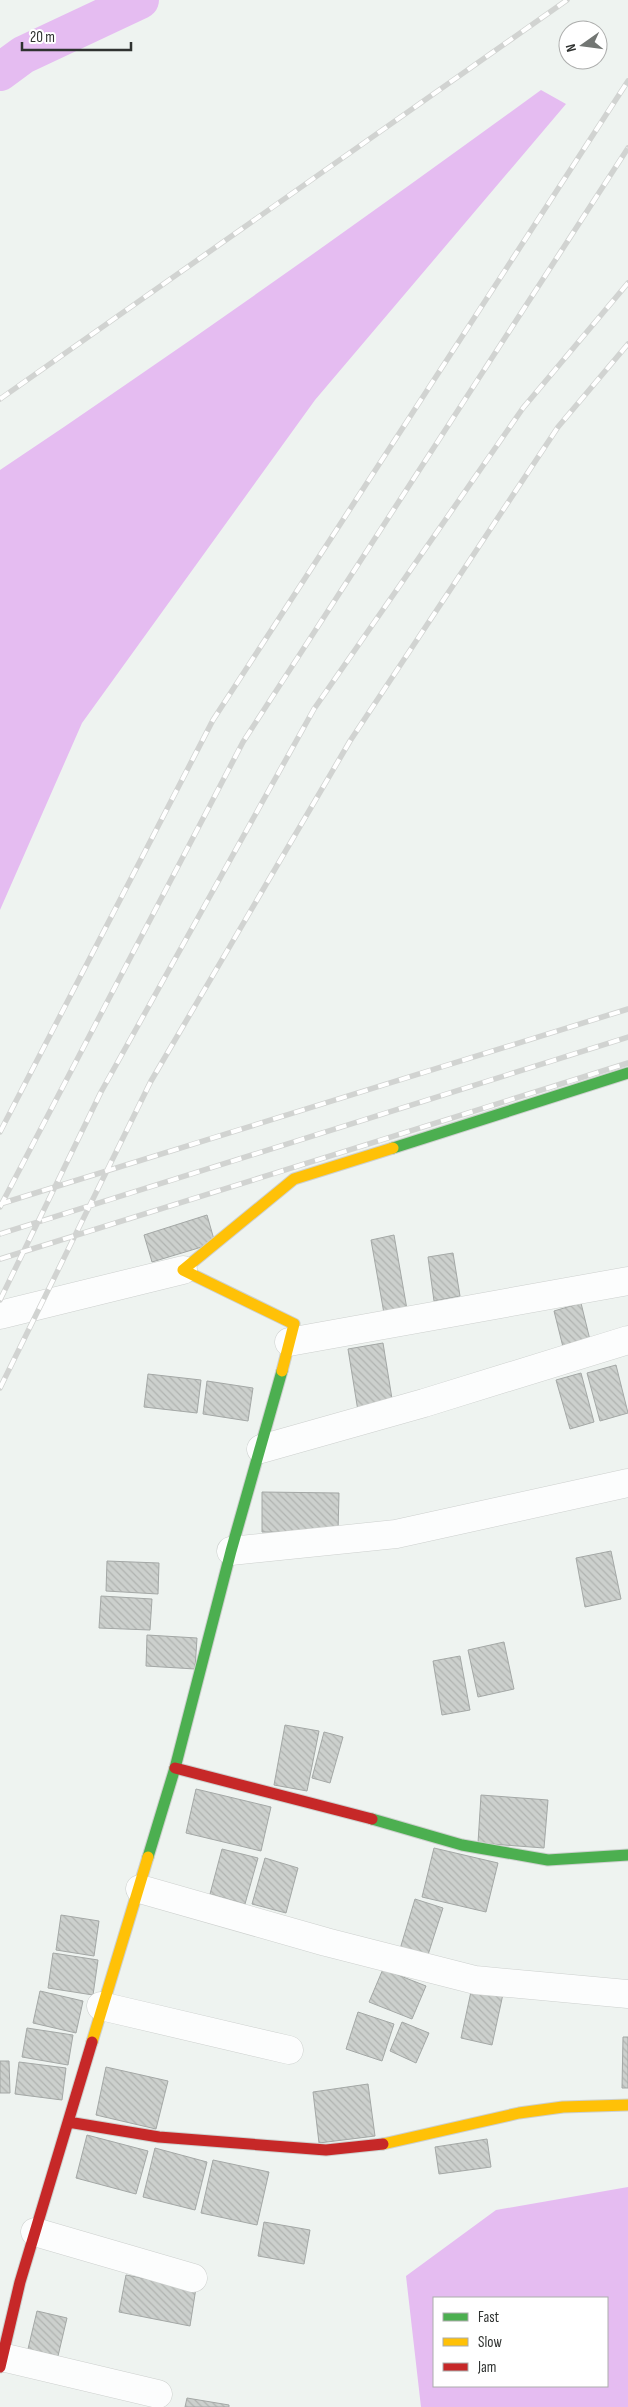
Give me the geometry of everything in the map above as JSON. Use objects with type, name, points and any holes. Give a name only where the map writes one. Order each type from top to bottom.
[{"type":"street","points":[[0,1315],[183,1270],[294,1179],[628,1073]]},
{"type":"street","points":[[158,2394],[1,2362],[20,2282],[101,2006],[140,1889],[175,1768],[231,1551],[261,1449],[294,1324],[183,1270]]},
{"type":"street","points":[[289,1342],[628,1282]]},
{"type":"street","points":[[261,1449],[424,1403],[628,1340]]},
{"type":"street","points":[[231,1551],[396,1534],[628,1483]]},
{"type":"street","points":[[175,1768],[322,1805],[462,1845],[548,1860],[628,1855]]},
{"type":"street","points":[[140,1889],[326,1942],[475,1980],[628,1994]]},
{"type":"street","points":[[101,2006],[289,2050]]},
{"type":"street","points":[[68,2122],[159,2137],[326,2150],[382,2144],[519,2113],[563,2107],[628,2104]]},
{"type":"street","points":[[35,2232],[193,2278]]},
{"type":"shaded area","points":[[541,90],[566,104],[315,400],[82,723],[0,910],[0,470],[272,283]]},
{"type":"shaded area","points":[[628,2187],[628,2407],[421,2407],[406,2276],[496,2210]]},
{"type":"building","points":[[207,1215],[215,1243],[152,1262],[144,1235]]},
{"type":"building","points":[[394,1235],[408,1315],[385,1319],[371,1240]]},
{"type":"building","points":[[453,1253],[460,1296],[434,1301],[428,1257]]},
{"type":"building","points":[[581,1303],[590,1340],[563,1347],[554,1311]]},
{"type":"building","points":[[383,1343],[393,1405],[358,1411],[348,1349]]},
{"type":"building","points":[[616,1365],[628,1413],[600,1421],[587,1373]]},
{"type":"building","points":[[581,1373],[594,1422],[570,1429],[556,1380]]},
{"type":"building","points":[[148,1374],[201,1380],[197,1413],[144,1407]]},
{"type":"building","points":[[207,1381],[253,1388],[248,1421],[203,1414]]},
{"type":"building","points":[[262,1492],[339,1493],[338,1533],[262,1532]]},
{"type":"building","points":[[611,1551],[621,1599],[585,1607],[576,1558]]},
{"type":"building","points":[[107,1561],[159,1563],[158,1594],[106,1591]]},
{"type":"building","points":[[101,1596],[152,1599],[150,1630],[99,1628]]},
{"type":"building","points":[[147,1635],[197,1638],[195,1669],[146,1666]]},
{"type":"building","points":[[504,1642],[514,1689],[478,1697],[468,1650]]},
{"type":"building","points":[[460,1656],[470,1710],[442,1715],[433,1661]]},
{"type":"building","points":[[285,1725],[319,1731],[307,1791],[274,1785]]},
{"type":"building","points":[[324,1732],[343,1737],[330,1783],[312,1778]]},
{"type":"building","points":[[196,1789],[271,1807],[261,1851],[186,1833]]},
{"type":"building","points":[[481,1795],[548,1800],[544,1848],[478,1843]]},
{"type":"building","points":[[434,1848],[498,1863],[486,1912],[422,1897]]},
{"type":"building","points":[[222,1849],[258,1858],[245,1904],[210,1894]]},
{"type":"building","points":[[265,1858],[298,1868],[286,1913],[252,1904]]},
{"type":"building","points":[[415,1899],[443,1908],[427,1958],[400,1949]]},
{"type":"building","points":[[61,1915],[99,1921],[94,1956],[56,1950]]},
{"type":"building","points":[[53,1953],[98,1960],[93,1995],[48,1988]]},
{"type":"building","points":[[383,1969],[426,1986],[412,2019],[369,2002]]},
{"type":"building","points":[[472,1987],[503,1994],[492,2045],[461,2038]]},
{"type":"building","points":[[40,1991],[83,2001],[76,2033],[33,2023]]},
{"type":"building","points":[[358,2012],[394,2024],[382,2061],[346,2049]]},
{"type":"building","points":[[402,2022],[429,2033],[416,2063],[390,2051]]},
{"type":"building","points":[[27,2028],[73,2035],[68,2065],[22,2057]]},
{"type":"building","points":[[623,2037],[628,2037],[628,2088],[622,2088]]},
{"type":"building","points":[[0,2061],[9,2061],[10,2093],[0,2093]]},
{"type":"building","points":[[19,2062],[66,2068],[62,2100],[15,2094]]},
{"type":"building","points":[[106,2067],[168,2081],[156,2129],[96,2115]]},
{"type":"building","points":[[368,2084],[375,2136],[319,2143],[313,2092]]},
{"type":"building","points":[[87,2135],[148,2151],[136,2194],[76,2178]]},
{"type":"building","points":[[487,2139],[491,2167],[439,2174],[435,2147]]},
{"type":"building","points":[[155,2148],[207,2162],[195,2210],[143,2197]]},
{"type":"building","points":[[213,2160],[269,2172],[257,2225],[201,2213]]},
{"type":"building","points":[[264,2222],[310,2230],[304,2264],[258,2256]]},
{"type":"building","points":[[126,2275],[196,2288],[190,2326],[119,2312]]},
{"type":"building","points":[[37,2311],[67,2318],[58,2356],[28,2349]]},
{"type":"building","points":[[187,2398],[229,2405],[229,2407],[185,2407]]},
{"type":"waterway","points":[[0,72],[23,55],[140,0]]},
{"type":"railway","points":[[0,399],[567,0]]},
{"type":"railway","points":[[0,1132],[213,720],[628,81]]},
{"type":"railway","points":[[0,1207],[243,742],[628,148]]},
{"type":"railway","points":[[0,1300],[101,1092],[314,709],[523,408],[628,283]]},
{"type":"railway","points":[[0,1388],[151,1081],[350,741],[558,427],[628,344]]},
{"type":"railway","points":[[0,1204],[628,1009]]},
{"type":"railway","points":[[0,1234],[628,1037]]},
{"type":"railway","points":[[0,1259],[628,1063]]},
{"type":"traffic: fast","points":[[393,1148],[628,1073]]},
{"type":"traffic: fast","points":[[148,1857],[175,1768],[231,1551],[282,1371]]},
{"type":"traffic: fast","points":[[372,1819],[462,1845],[548,1860],[628,1855]]},
{"type":"traffic: slow","points":[[282,1371],[294,1324],[183,1270],[294,1179],[393,1148]]},
{"type":"traffic: slow","points":[[92,2042],[148,1857]]},
{"type":"traffic: slow","points":[[383,2144],[519,2113],[563,2107],[628,2105]]},
{"type":"traffic: jam","points":[[175,1768],[372,1819]]},
{"type":"traffic: jam","points":[[0,2367],[20,2282],[92,2042]]},
{"type":"traffic: jam","points":[[68,2122],[159,2137],[326,2150],[383,2144]]}]
